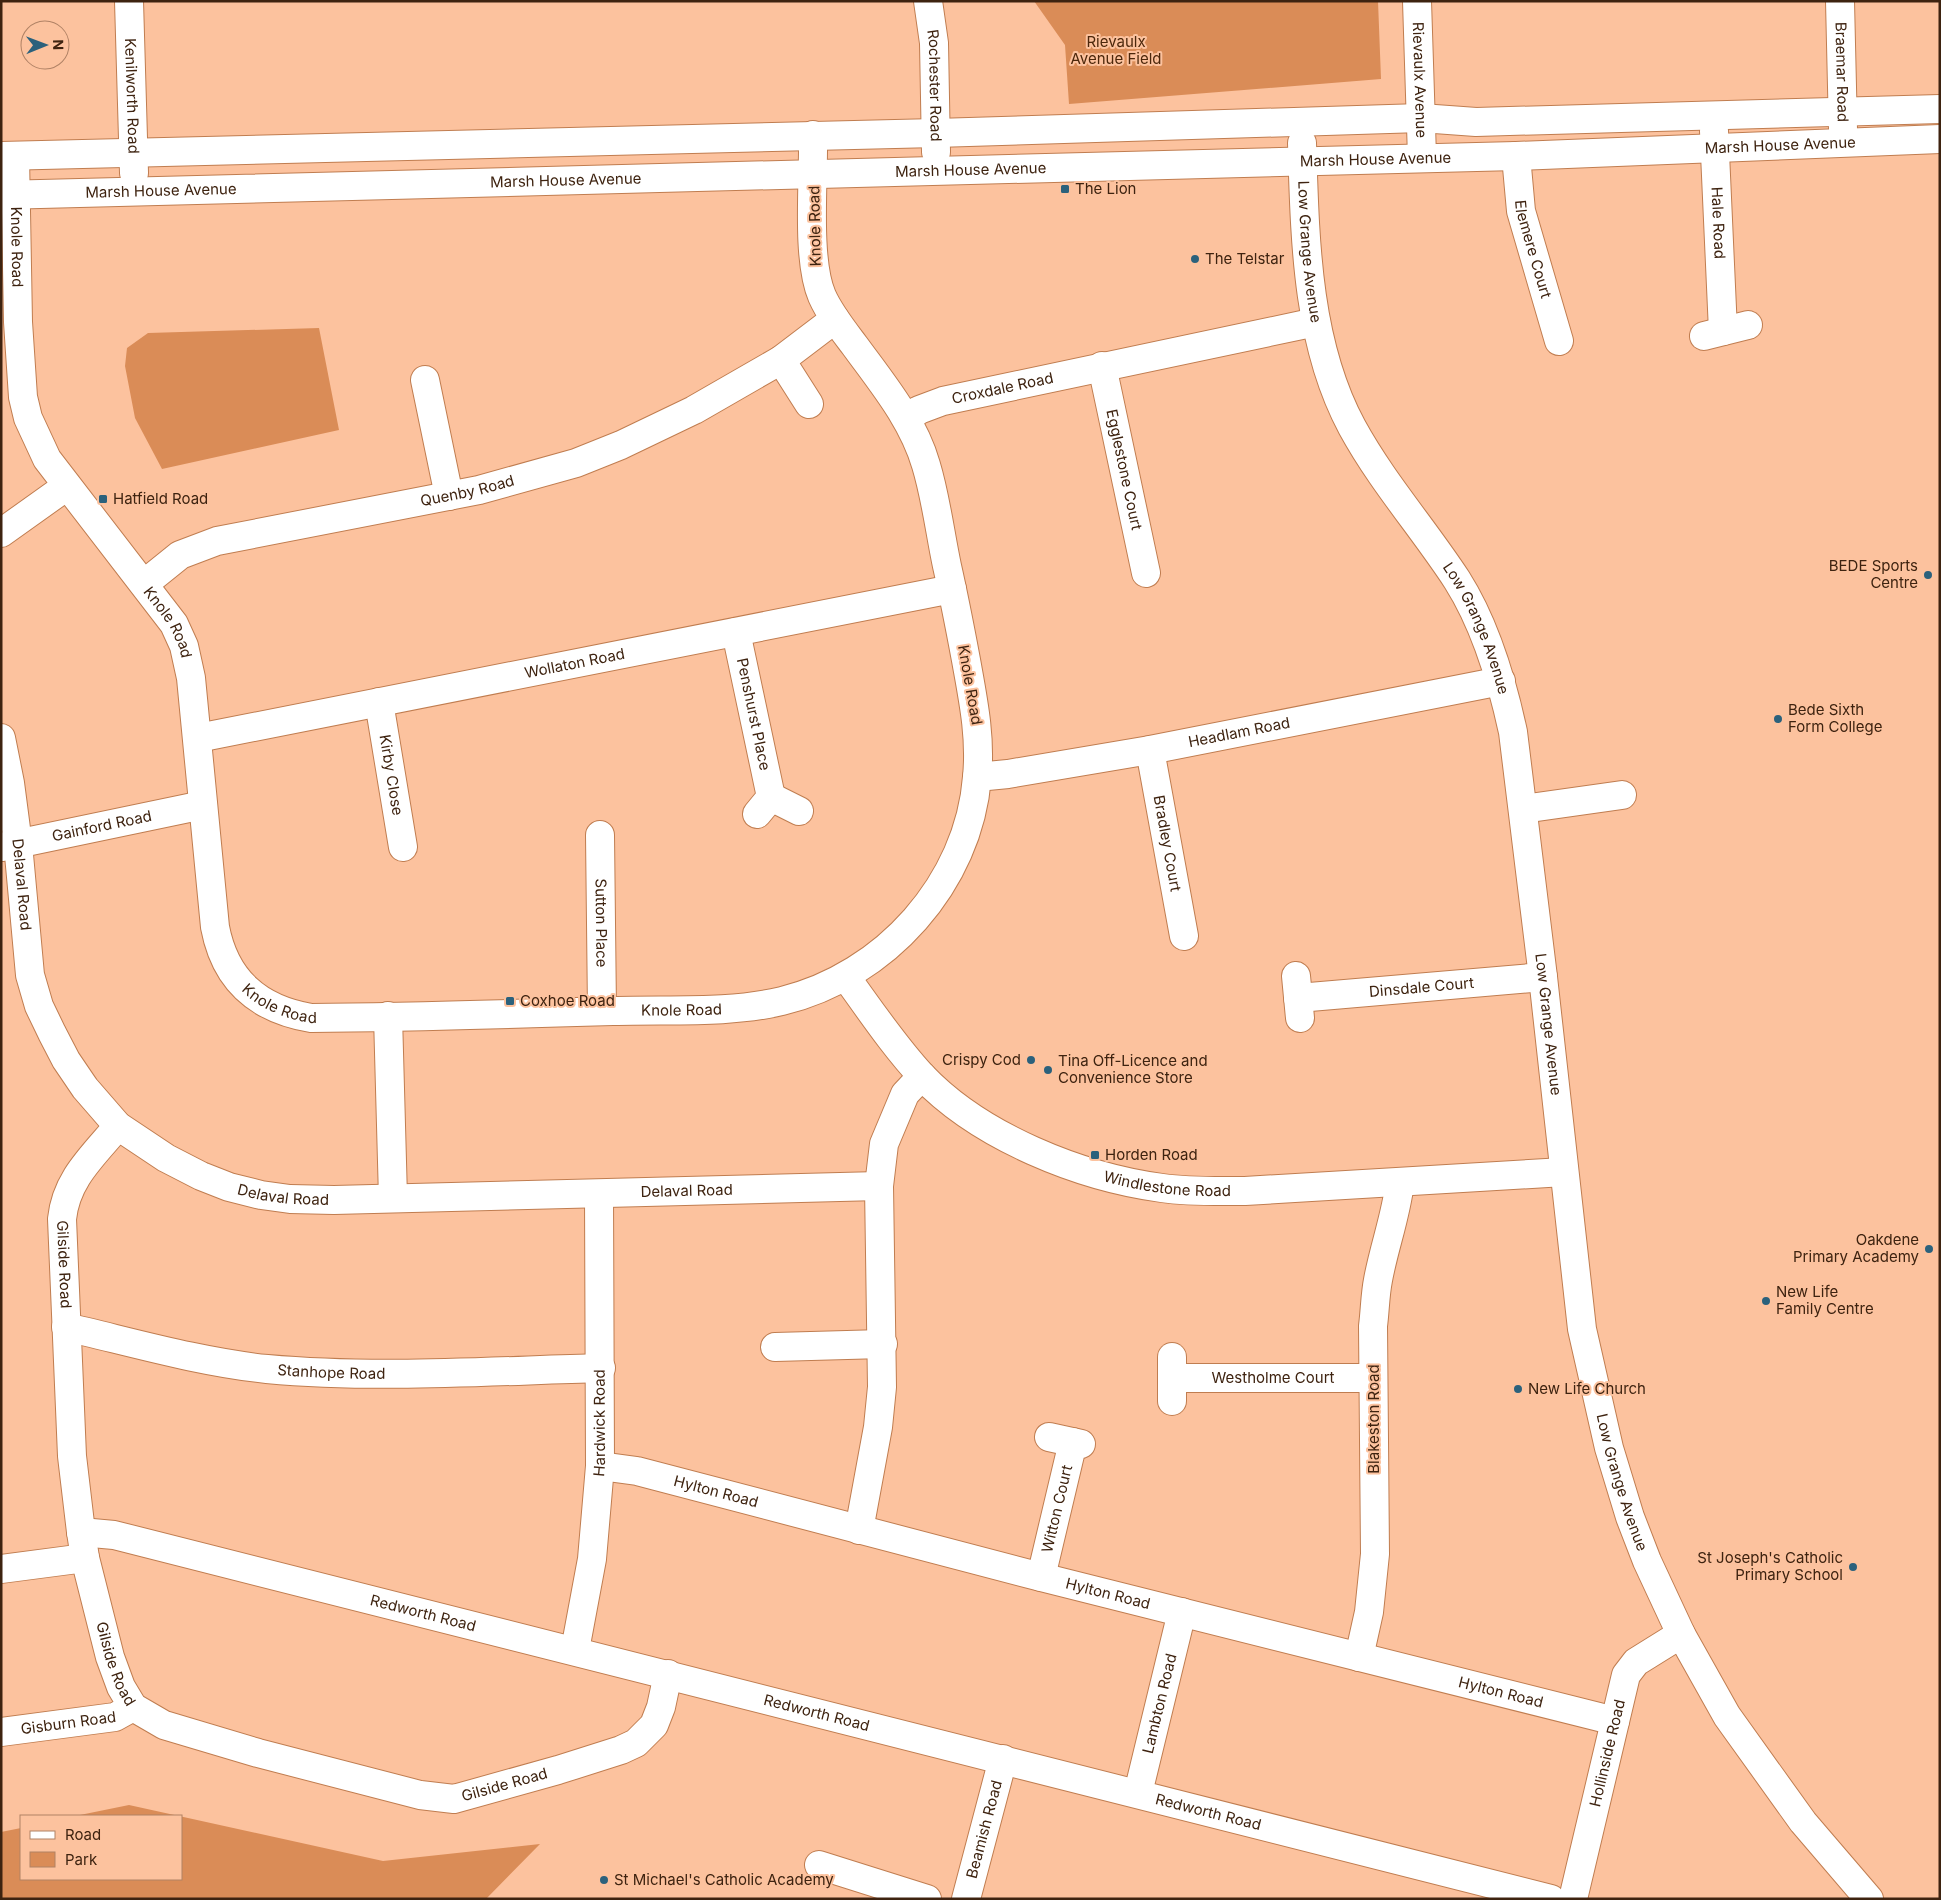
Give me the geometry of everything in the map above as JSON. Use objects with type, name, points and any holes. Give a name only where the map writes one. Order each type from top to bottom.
[{"type":"street","name":"Kenilworth Road","points":[[129,1],[134,192]]},
{"type":"street","name":"Rochester Road","points":[[928,1],[934,43],[937,171]]},
{"type":"street","name":"Rievaulx Avenue","points":[[1417,1],[1422,158]]},
{"type":"street","name":"Braemar Road","points":[[1840,1],[1844,142]]},
{"type":"street","name":"Marsh House Avenue","points":[[8,156],[936,133],[1421,118],[1476,122],[1940,109]]},
{"type":"street","name":"Hale Road","points":[[1713,116],[1725,331]]},
{"type":"street","name":"Low Grange Avenue","points":[[1302,122],[1311,293],[1316,322],[1330,374],[1352,426],[1398,499],[1458,581],[1486,641],[1501,681],[1514,732],[1582,1329],[1609,1448],[1630,1517],[1647,1561],[1681,1634],[1727,1716],[1803,1822],[1860,1896]]},
{"type":"street","name":"Knole Road","points":[[8,156],[18,322],[12,400],[47,459],[174,624],[184,646],[191,678],[198,738],[214,927],[218,946],[228,968],[242,985],[273,1007],[294,1015],[311,1018],[736,1008],[781,1001],[846,977],[895,941],[917,920],[948,872],[961,842],[972,812],[978,777],[978,725],[926,463],[907,418],[835,319],[822,297],[814,265],[813,135]]},
{"type":"street","name":"Marsh House Avenue","points":[[9,195],[1516,156],[1940,139]]},
{"type":"street","name":"Elemere Court","points":[[1516,156],[1521,211],[1559,341]]},
{"type":"street","name":"Quenby Road","points":[[144,584],[180,555],[217,541],[449,496],[519,480],[576,463],[621,445],[694,410],[781,360],[835,319]]},
{"type":"street","name":"Croxdale Road","points":[[907,418],[919,410],[943,401],[1316,322]]},
{"type":"street","points":[[781,360],[809,404]]},
{"type":"street","name":"Egglestone Court","points":[[1102,366],[1146,574]]},
{"type":"street","points":[[426,380],[449,496]]},
{"type":"street","points":[[1,532],[67,486]]},
{"type":"street","name":"Wollaton Road","points":[[198,738],[952,589]]},
{"type":"street","name":"Penshurst Place","points":[[736,632],[764,805],[799,811]]},
{"type":"street","name":"Headlam Road","points":[[978,777],[1008,774],[1150,750],[1501,681]]},
{"type":"street","name":"Kirby Close","points":[[379,702],[404,851]]},
{"type":"street","name":"Delaval Road","points":[[1,738],[10,783],[10,846],[30,976],[39,1006],[66,1060],[85,1088],[118,1126],[166,1158],[229,1187],[261,1196],[290,1199],[599,1194],[879,1186]]},
{"type":"street","name":"Bradley Court","points":[[1150,750],[1184,942]]},
{"type":"street","points":[[1523,809],[1622,795]]},
{"type":"street","name":"Gainford Road","points":[[10,846],[203,805]]},
{"type":"street","name":"Sutton Place","points":[[600,834],[602,1011]]},
{"type":"street","name":"Dinsdale Court","points":[[1298,997],[1543,976]]},
{"type":"street","name":"Windlestone Road","points":[[846,977],[922,1076],[971,1118],[1033,1149],[1090,1171],[1121,1180],[1162,1188],[1202,1191],[1564,1172]]},
{"type":"street","points":[[388,1016],[393,1198]]},
{"type":"street","points":[[859,1530],[878,1427],[882,1387],[883,1344],[879,1186],[884,1144],[892,1120],[905,1094],[922,1076]]},
{"type":"street","name":"Gilside Road","points":[[118,1126],[72,1182],[64,1200],[62,1219],[72,1456],[83,1545],[110,1657],[121,1687],[133,1707],[164,1725],[258,1754],[420,1795],[454,1799],[558,1770],[622,1750],[636,1743],[654,1725],[661,1707],[668,1674]]},
{"type":"street","name":"Blakeston Road","points":[[1359,1657],[1369,1612],[1375,1554],[1373,1326],[1378,1279],[1397,1205],[1400,1182]]},
{"type":"street","name":"Hardwick Road","points":[[575,1650],[592,1559],[600,1466],[599,1194]]},
{"type":"street","name":"Stanhope Road","points":[[66,1327],[158,1348],[264,1368],[322,1372],[384,1373],[601,1368]]},
{"type":"street","points":[[775,1348],[883,1344]]},
{"type":"street","name":"Westholme Court","points":[[1172,1379],[1373,1378]]},
{"type":"street","name":"Witton Court","points":[[1041,1577],[1068,1441]]},
{"type":"street","name":"Hylton Road","points":[[600,1466],[637,1472],[1041,1577],[1615,1721]]},
{"type":"street","name":"Redworth Road","points":[[1,1569],[114,1535],[575,1650],[1551,1899]]},
{"type":"street","name":"Lambton Road","points":[[1138,1793],[1182,1612]]},
{"type":"street","name":"Hollinside Road","points":[[1573,1899],[1626,1674],[1636,1662],[1681,1634]]},
{"type":"street","name":"Gisburn Road","points":[[1,1732],[115,1716],[133,1707]]},
{"type":"street","name":"Beamish Road","points":[[966,1899],[1003,1759]]},
{"type":"street","points":[[813,1865],[927,1899]]},
{"type":"green space","name":"Rievaulx Avenue Field","points":[[1034,1],[1378,1],[1381,79],[1069,104],[1065,45]]},
{"type":"green space","points":[[319,328],[339,430],[162,469],[135,418],[125,366],[127,348],[148,333]]},
{"type":"green space","points":[[129,1805],[174,1815],[80,1815]]},
{"type":"green space","points":[[182,1816],[383,1861],[540,1844],[486,1899],[1,1899],[1,1832],[20,1828],[20,1880],[182,1880]]},
{"type":"place","name":"The Lion","points":[[1065,189]]},
{"type":"place","name":"The Telstar","points":[[1195,259]]},
{"type":"place","name":"Hatfield Road","points":[[103,499]]},
{"type":"place","name":"BEDE Sports Centre","points":[[1928,575]]},
{"type":"place","name":"Bede Sixth Form College","points":[[1778,719]]},
{"type":"place","name":"Coxhoe Road","points":[[510,1001]]},
{"type":"place","name":"Crispy Cod","points":[[1031,1060]]},
{"type":"place","name":"Tina Off-Licence and Convenience Store","points":[[1048,1070]]},
{"type":"place","name":"Horden Road","points":[[1095,1155]]},
{"type":"place","name":"Oakdene Primary Academy","points":[[1929,1249]]},
{"type":"place","name":"New Life Family Centre","points":[[1766,1301]]},
{"type":"place","name":"New Life Church","points":[[1518,1389]]},
{"type":"place","name":"St Joseph's Catholic Primary School","points":[[1853,1567]]},
{"type":"place","name":"St Michael's Catholic Academy","points":[[604,1880]]}]
